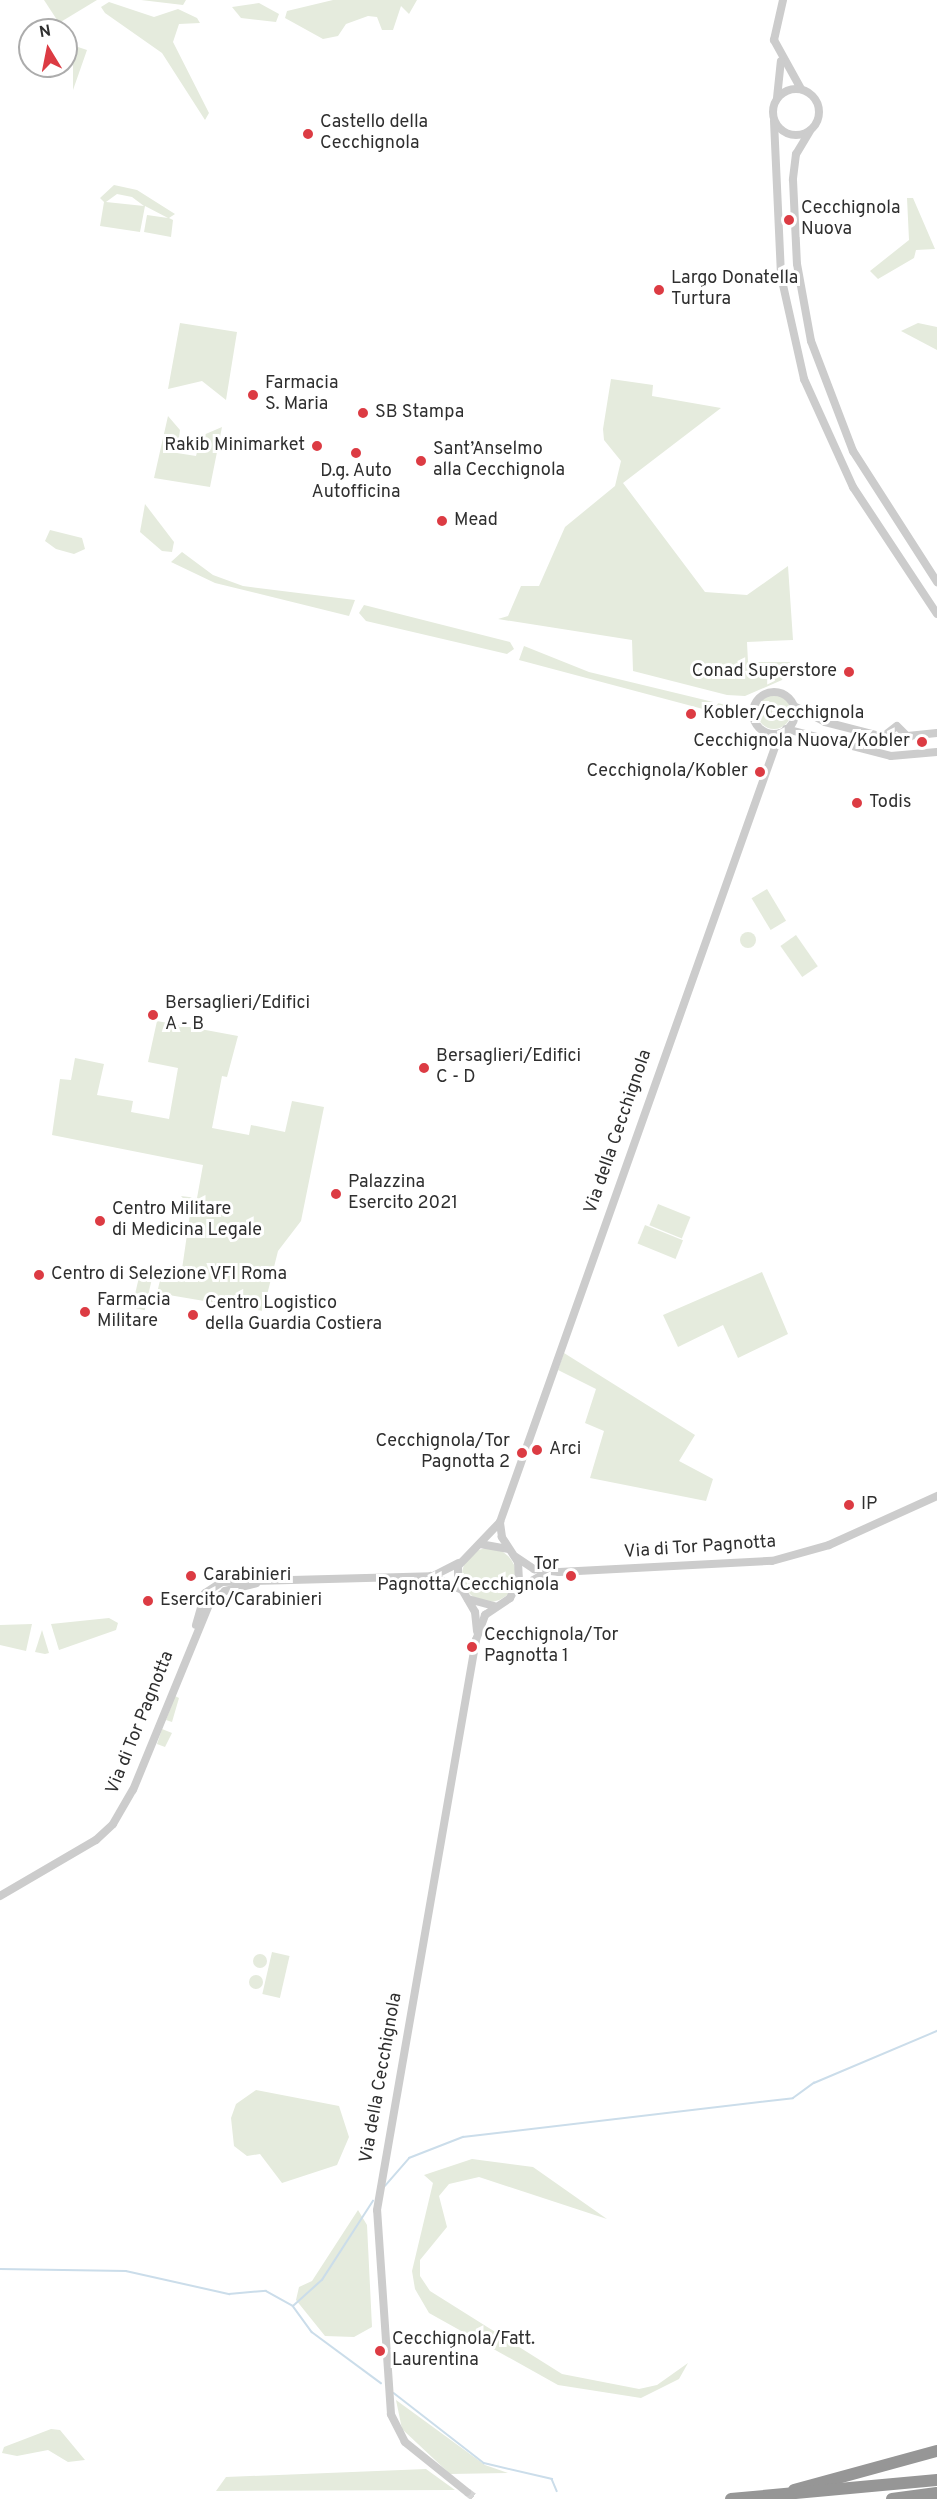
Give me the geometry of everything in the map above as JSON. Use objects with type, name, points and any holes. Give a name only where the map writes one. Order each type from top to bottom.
[{"type":"highway","points":[[751,2498],[858,2477],[937,2451]]},
{"type":"highway","points":[[731,2499],[937,2480]]},
{"type":"highway","points":[[892,2499],[937,2493]]},
{"type":"street","points":[[783,0],[773,32],[780,58],[774,121],[781,276],[804,379],[853,487],[937,614]]},
{"type":"street","points":[[780,58],[819,110],[796,154],[793,193],[797,264],[811,341],[853,451],[937,582]]},
{"type":"street","points":[[777,98],[802,90]]},
{"type":"street","points":[[774,121],[793,135],[810,131]]},
{"type":"street","points":[[770,753],[764,732],[753,717],[760,698],[782,692],[794,706],[838,725],[850,721],[860,731],[880,736],[916,738],[937,734]]},
{"type":"street","points":[[783,731],[794,706]]},
{"type":"street","points":[[764,732],[783,731],[813,736],[891,756],[937,752]]},
{"type":"street","name":"Via della Cecchignola","points":[[459,1563],[500,1522],[770,753],[783,731]]},
{"type":"street","name":"Via di Tor Pagnotta","points":[[517,1589],[534,1576],[559,1572],[789,1558],[937,1496]]},
{"type":"street","points":[[500,1522],[509,1549],[515,1557],[517,1589]]},
{"type":"street","points":[[480,1544],[509,1549]]},
{"type":"street","name":"Via di Tor Pagnotta","points":[[515,1557],[534,1569],[559,1572]]},
{"type":"street","points":[[459,1563],[460,1589]]},
{"type":"street","name":"Via di Tor Pagnotta","points":[[0,1896],[96,1840],[117,1819],[193,1640],[208,1588],[225,1582],[256,1583],[431,1576],[459,1563]]},
{"type":"street","name":"Via di Tor Pagnotta","points":[[431,1576],[460,1589]]},
{"type":"street","name":"Via della Cecchignola","points":[[460,1589],[468,1599],[476,1617],[476,1640]]},
{"type":"street","name":"Via della Cecchignola","points":[[467,2492],[405,2442],[391,2414],[377,2230],[384,2164],[476,1640],[483,1619],[517,1589]]},
{"type":"street","points":[[468,1599],[499,1605]]},
{"type":"shaded area","points":[[44,0],[97,0],[67,18],[56,18]]},
{"type":"shaded area","points":[[141,0],[186,0],[183,5]]},
{"type":"shaded area","points":[[333,0],[417,0],[409,14],[401,6],[393,30],[382,30],[377,17],[368,16],[346,24],[338,36],[323,39],[285,18],[287,11]]},
{"type":"shaded area","points":[[109,2],[154,17],[178,9],[197,18],[200,23],[179,24],[173,42],[209,113],[205,120],[162,53],[105,13],[101,7]]},
{"type":"shaded area","points":[[259,3],[279,14],[276,22],[241,18],[232,7]]},
{"type":"shaded area","points":[[78,47],[87,50],[78,76]]},
{"type":"shaded area","points":[[73,78],[77,78],[73,90]]},
{"type":"shaded area","points":[[114,185],[137,190],[175,214],[169,218],[173,220],[171,237],[144,232],[147,215],[168,218],[145,206],[140,232],[100,226],[104,202],[100,198]],"holes":[[[117,194],[132,197],[144,206],[106,202]]]},
{"type":"shaded area","points":[[907,198],[913,198],[935,249],[916,250],[914,258],[878,279],[870,271],[909,240]]},
{"type":"shaded area","points":[[180,323],[237,332],[226,400],[202,381],[168,389]]},
{"type":"shaded area","points":[[918,323],[937,327],[937,350],[901,331]]},
{"type":"shaded area","points":[[611,379],[653,385],[652,396],[721,408],[623,483],[705,592],[747,595],[788,566],[793,640],[747,642],[748,662],[790,662],[782,680],[745,696],[727,695],[633,671],[632,640],[498,619],[508,616],[521,586],[539,586],[565,527],[615,486],[621,461],[604,440],[603,429]]},
{"type":"shaded area","points":[[168,416],[180,430],[177,453],[196,456],[201,436],[222,427],[210,487],[154,478]]},
{"type":"shaded area","points":[[145,504],[174,542],[172,552],[162,551],[140,532]]},
{"type":"shaded area","points":[[50,530],[82,538],[85,549],[74,554],[56,549],[45,541]]},
{"type":"shaded area","points":[[182,552],[213,575],[243,586],[355,600],[349,616],[215,583],[171,562]]},
{"type":"shaded area","points":[[364,605],[510,642],[514,649],[507,654],[366,621],[359,613]]},
{"type":"shaded area","points":[[524,646],[589,672],[734,707],[733,717],[519,660]]},
{"type":"shaded area","points":[[774,695],[786,700],[791,712],[786,724],[774,729],[762,724],[757,712],[762,700]]},
{"type":"shaded area","points":[[767,889],[786,921],[771,930],[752,898]]},
{"type":"shaded area","points":[[745,932],[751,932],[756,940],[754,946],[745,948],[740,943],[740,937]]},
{"type":"shaded area","points":[[796,935],[818,966],[802,977],[780,946]]},
{"type":"shaded area","points":[[157,1021],[238,1036],[227,1077],[222,1076],[212,1128],[249,1135],[251,1125],[285,1132],[292,1101],[324,1107],[301,1221],[278,1251],[263,1311],[157,1293],[162,1272],[178,1274],[182,1269],[191,1207],[181,1196],[197,1198],[203,1165],[52,1135],[60,1079],[71,1080],[75,1058],[104,1064],[97,1095],[133,1101],[131,1112],[169,1119],[178,1068],[148,1062]]},
{"type":"shaded area","points":[[658,1204],[690,1217],[682,1238],[649,1225]]},
{"type":"shaded area","points":[[645,1225],[683,1240],[676,1259],[638,1244]]},
{"type":"shaded area","points":[[762,1272],[788,1334],[738,1358],[723,1325],[678,1347],[663,1315]]},
{"type":"shaded area","points":[[139,1277],[152,1280],[145,1310],[132,1307]]},
{"type":"shaded area","points":[[564,1353],[695,1435],[679,1461],[713,1479],[706,1501],[590,1478],[604,1431],[585,1423],[596,1389],[558,1370]]},
{"type":"shaded area","points":[[484,1548],[494,1548],[508,1556],[514,1565],[516,1575],[514,1585],[508,1594],[494,1602],[484,1602],[467,1590],[462,1580],[462,1570],[474,1553]]},
{"type":"shaded area","points":[[109,1618],[118,1623],[116,1630],[59,1650],[51,1624]]},
{"type":"shaded area","points":[[32,1624],[26,1651],[0,1645],[0,1625]]},
{"type":"shaded area","points":[[42,1630],[49,1653],[45,1654],[35,1652]]},
{"type":"shaded area","points":[[175,1696],[179,1698],[172,1722],[166,1720]]},
{"type":"shaded area","points":[[162,1729],[172,1733],[165,1747],[157,1744]]},
{"type":"shaded area","points":[[272,1952],[290,1956],[280,1998],[262,1994]]},
{"type":"shaded area","points":[[257,1954],[263,1954],[267,1961],[263,1968],[257,1968],[253,1964],[253,1958]]},
{"type":"shaded area","points":[[253,1975],[259,1975],[263,1982],[259,1989],[253,1989],[249,1985],[249,1979]]},
{"type":"shaded area","points":[[256,2090],[339,2106],[349,2137],[337,2165],[282,2183],[260,2154],[247,2156],[234,2146],[231,2118],[236,2104]]},
{"type":"shaded area","points":[[472,2159],[533,2167],[607,2219],[479,2177],[449,2184],[439,2196],[447,2227],[420,2260],[420,2276],[430,2291],[562,2374],[639,2389],[657,2385],[688,2363],[679,2379],[641,2398],[558,2385],[429,2313],[415,2289],[412,2271],[433,2183],[424,2175]]},
{"type":"shaded area","points":[[358,2210],[367,2225],[372,2327],[354,2337],[325,2336],[296,2300],[299,2287],[312,2281]]},
{"type":"shaded area","points":[[396,2400],[485,2465],[508,2473],[450,2474],[402,2429]]},
{"type":"shaded area","points":[[51,2429],[60,2430],[85,2460],[68,2462],[48,2450],[17,2456],[2,2453],[4,2447]]},
{"type":"shaded area","points":[[426,2469],[455,2490],[216,2491],[226,2477]]},
{"type":"waterway","points":[[385,2186],[409,2158],[463,2137],[793,2098],[814,2083],[937,2031]]},
{"type":"waterway","points":[[293,2306],[322,2280],[373,2201]]},
{"type":"waterway","points":[[0,2269],[126,2271],[229,2294],[266,2291],[293,2306],[312,2332],[381,2383]]},
{"type":"waterway","points":[[394,2393],[484,2463],[552,2479],[557,2491]]},
{"type":"tunnel","points":[[467,2492],[476,2499]]},
{"type":"place","name":"Castello della Cecchignola","points":[[308,134]]},
{"type":"place","name":"Cecchignola Nuova","points":[[789,220]]},
{"type":"place","name":"Largo Donatella Turtura","points":[[659,290]]},
{"type":"place","name":"Farmacia S. Maria","points":[[253,395]]},
{"type":"place","name":"SB Stampa","points":[[363,413]]},
{"type":"place","name":"Rakib Minimarket","points":[[317,446]]},
{"type":"place","name":"D.g. Auto Autofficina","points":[[356,453]]},
{"type":"place","name":"Sant’Anselmo alla Cecchignola","points":[[421,461]]},
{"type":"place","name":"Mead","points":[[442,521]]},
{"type":"place","name":"Conad Superstore","points":[[849,672]]},
{"type":"place","name":"Kobler/Cecchignola","points":[[691,714]]},
{"type":"place","name":"Cecchignola Nuova/Kobler","points":[[922,742]]},
{"type":"place","name":"Cecchignola/Kobler","points":[[760,772]]},
{"type":"place","name":"Todis","points":[[857,803]]},
{"type":"place","name":"Bersaglieri/Edifici A - B","points":[[153,1015]]},
{"type":"place","name":"Bersaglieri/Edifici C - D","points":[[424,1068]]},
{"type":"place","name":"Palazzina Esercito 2021","points":[[336,1194]]},
{"type":"place","name":"Centro Militare di Medicina Legale","points":[[100,1221]]},
{"type":"place","name":"Centro di Selezione VFI Roma","points":[[39,1275]]},
{"type":"place","name":"Farmacia Militare","points":[[85,1312]]},
{"type":"place","name":"Centro Logistico della Guardia Costiera","points":[[193,1315]]},
{"type":"place","name":"Arci","points":[[537,1450]]},
{"type":"place","name":"Cecchignola/Tor Pagnotta 2","points":[[522,1453]]},
{"type":"place","name":"IP","points":[[849,1505]]},
{"type":"place","name":"Carabinieri","points":[[191,1576]]},
{"type":"place","name":"Tor Pagnotta/Cecchignola","points":[[571,1576]]},
{"type":"place","name":"Esercito/Carabinieri","points":[[148,1601]]},
{"type":"place","name":"Cecchignola/Tor Pagnotta 1","points":[[472,1647]]},
{"type":"place","name":"Cecchignola/Fatt. Laurentina","points":[[380,2351]]}]
